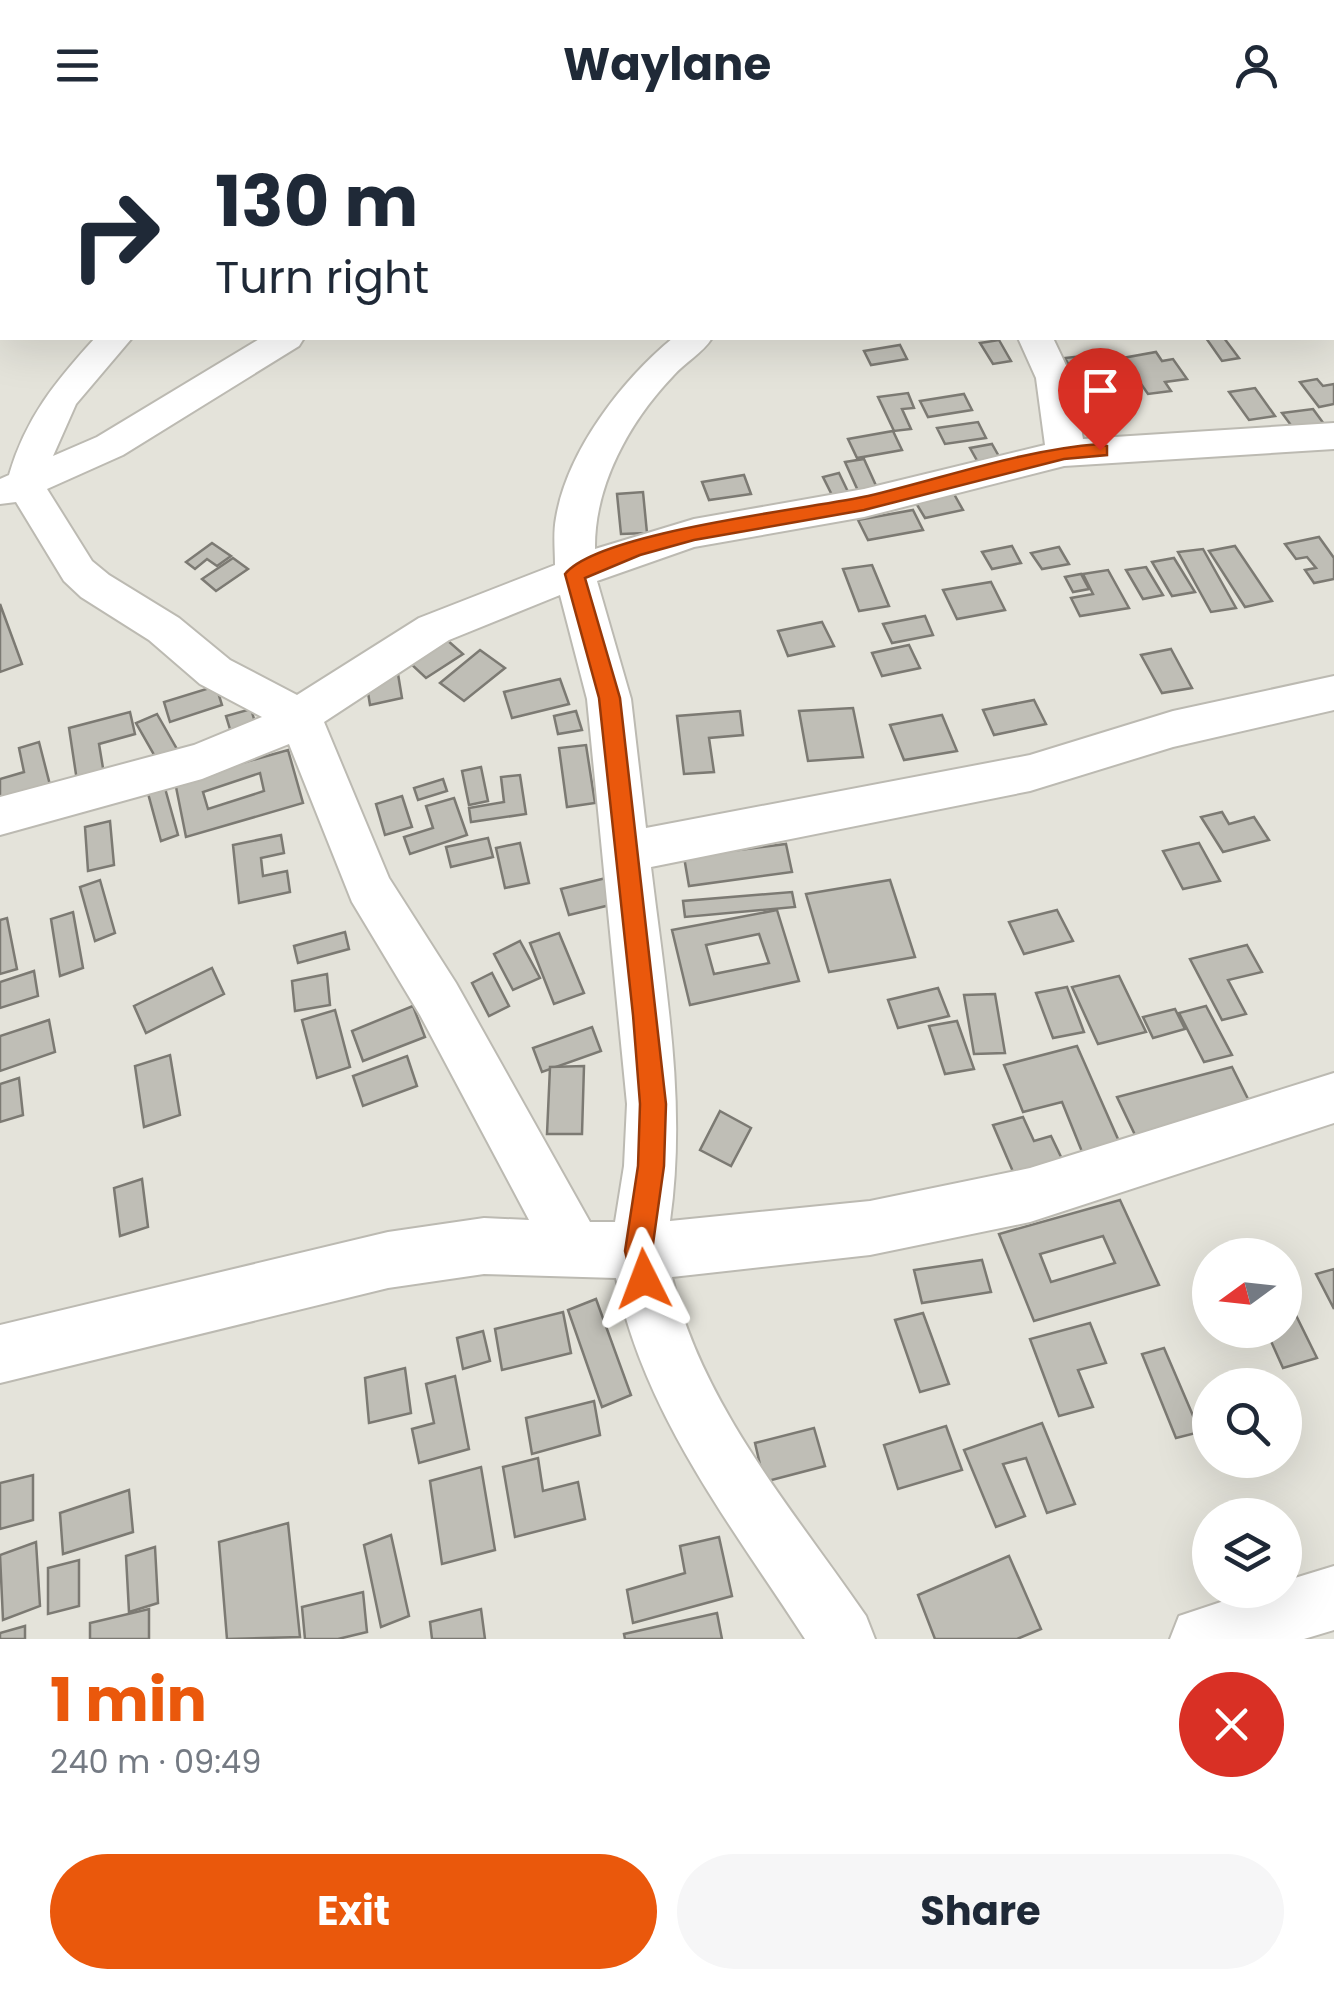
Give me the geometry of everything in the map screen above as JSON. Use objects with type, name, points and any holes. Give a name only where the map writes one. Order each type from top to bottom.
[{"type":"street","points":[[13,490],[51,414],[71,384],[112,340]]},
{"type":"street","points":[[13,490],[110,446],[283,340]]},
{"type":"street","points":[[692,340],[638,392],[587,480],[576,519],[574,574],[609,698],[653,1104],[651,1166],[638,1251],[656,1335],[704,1430],[844,1639]]},
{"type":"street","points":[[1036,340],[1049,364],[1060,402],[1064,453]]},
{"type":"street","points":[[0,816],[202,761],[300,717],[434,629],[634,550],[694,533],[864,503],[1064,453],[1334,436]]},
{"type":"street","points":[[13,490],[95,586],[164,629],[215,672],[300,717],[369,888],[447,1015],[575,1249]]},
{"type":"street","points":[[625,852],[1030,773],[1173,729],[1334,692]]},
{"type":"street","points":[[0,1354],[388,1260],[484,1246],[638,1251],[730,1246],[870,1228],[1030,1195],[1334,1098]]},
{"type":"street","points":[[1202,1639],[1334,1598]]},
{"type":"building","points":[[999,340],[1011,361],[993,364],[980,343]]},
{"type":"building","points":[[1207,340],[1226,340],[1239,358],[1222,361]]},
{"type":"building","points":[[900,345],[907,359],[871,365],[864,351]]},
{"type":"building","points":[[1156,352],[1162,361],[1173,359],[1187,379],[1165,382],[1171,391],[1148,394],[1123,358]]},
{"type":"building","points":[[1092,355],[1108,381],[1080,385],[1065,358]]},
{"type":"building","points":[[1317,379],[1323,386],[1334,384],[1334,404],[1319,407],[1300,382]]},
{"type":"building","points":[[1255,388],[1275,416],[1249,420],[1229,392]]},
{"type":"building","points":[[908,393],[914,408],[902,409],[911,429],[894,431],[878,397]]},
{"type":"building","points":[[964,394],[972,410],[928,417],[920,401]]},
{"type":"building","points":[[1313,409],[1324,424],[1293,428],[1282,413]]},
{"type":"building","points":[[978,422],[986,438],[945,444],[937,428]]},
{"type":"building","points":[[893,431],[902,450],[857,458],[848,439]]},
{"type":"building","points":[[992,444],[1001,460],[979,464],[970,448]]},
{"type":"building","points":[[864,459],[878,490],[859,493],[845,462]]},
{"type":"building","points":[[839,473],[850,496],[834,499],[823,477]]},
{"type":"building","points":[[744,475],[751,494],[709,500],[702,482]]},
{"type":"building","points":[[643,492],[647,533],[621,534],[617,494]]},
{"type":"building","points":[[954,494],[963,510],[925,518],[916,503]]},
{"type":"building","points":[[913,510],[923,530],[868,540],[858,520]]},
{"type":"building","points":[[1319,537],[1334,558],[1334,579],[1314,583],[1305,570],[1316,568],[1307,557],[1296,559],[1285,544]]},
{"type":"building","points":[[212,543],[231,556],[217,566],[207,559],[195,569],[186,562]]},
{"type":"building","points":[[1012,546],[1021,563],[992,569],[982,552]]},
{"type":"building","points":[[1235,546],[1272,601],[1245,607],[1209,551]]},
{"type":"building","points":[[1059,547],[1069,564],[1042,569],[1031,553]]},
{"type":"building","points":[[1203,549],[1236,608],[1211,612],[1178,552]]},
{"type":"building","points":[[233,558],[248,569],[216,591],[202,579]]},
{"type":"building","points":[[1174,558],[1195,592],[1172,596],[1152,562]]},
{"type":"building","points":[[872,565],[889,606],[859,611],[843,569]]},
{"type":"building","points":[[1146,567],[1163,595],[1143,599],[1126,570]]},
{"type":"building","points":[[1108,570],[1129,608],[1080,616],[1071,598],[1093,594],[1083,574]]},
{"type":"building","points":[[1081,574],[1089,589],[1073,592],[1065,577]]},
{"type":"building","points":[[991,582],[1005,610],[957,619],[943,590]]},
{"type":"building","points":[[0,604],[22,664],[0,672]]},
{"type":"building","points":[[925,616],[933,635],[892,643],[883,624]]},
{"type":"building","points":[[822,622],[834,646],[788,656],[778,631]]},
{"type":"building","points":[[447,640],[463,654],[426,678],[411,664]]},
{"type":"building","points":[[909,645],[920,668],[882,676],[872,653]]},
{"type":"building","points":[[1171,649],[1192,688],[1162,693],[1141,655]]},
{"type":"building","points":[[480,650],[505,668],[464,701],[440,683]]},
{"type":"building","points":[[398,674],[402,698],[370,705],[366,680]]},
{"type":"building","points":[[560,679],[569,704],[512,718],[504,692]]},
{"type":"building","points":[[216,686],[222,705],[170,722],[164,702]]},
{"type":"building","points":[[1034,700],[1046,724],[994,735],[983,710]]},
{"type":"building","points":[[853,708],[863,757],[808,761],[799,711]]},
{"type":"building","points":[[251,709],[258,732],[233,739],[226,716]]},
{"type":"building","points":[[576,711],[582,730],[558,734],[554,716]]},
{"type":"building","points":[[740,711],[743,735],[709,738],[714,772],[684,774],[677,716]]},
{"type":"building","points":[[130,712],[135,734],[99,744],[104,774],[77,781],[69,728]]},
{"type":"building","points":[[157,714],[182,758],[161,767],[136,723]]},
{"type":"building","points":[[942,715],[957,751],[904,760],[890,725]]},
{"type":"building","points":[[39,742],[50,785],[0,801],[0,779],[24,772],[19,748]]},
{"type":"building","points":[[586,745],[595,803],[567,807],[559,748]]},
{"type":"building","points":[[288,750],[303,803],[186,837],[175,782]],"holes":[[[260,773],[264,791],[208,809],[203,792]]]},
{"type":"building","points":[[481,767],[488,801],[469,805],[462,771]]},
{"type":"building","points":[[520,775],[526,814],[471,822],[469,808],[504,802],[501,777]]},
{"type":"building","points":[[443,779],[447,791],[418,800],[414,788]]},
{"type":"building","points":[[163,781],[178,835],[161,841],[146,786]]},
{"type":"building","points":[[402,796],[412,827],[385,835],[376,804]]},
{"type":"building","points":[[454,798],[467,835],[410,854],[404,837],[433,828],[426,806]]},
{"type":"building","points":[[1222,812],[1229,824],[1254,817],[1269,840],[1223,852],[1201,817]]},
{"type":"building","points":[[110,821],[114,865],[88,871],[85,827]]},
{"type":"building","points":[[281,835],[284,853],[261,858],[263,876],[287,871],[290,892],[239,903],[233,845]]},
{"type":"building","points":[[488,838],[493,857],[451,867],[446,847]]},
{"type":"building","points":[[520,843],[529,883],[505,888],[496,848]]},
{"type":"building","points":[[1199,843],[1220,881],[1183,889],[1163,851]]},
{"type":"building","points":[[786,844],[792,872],[689,886],[684,857]]},
{"type":"building","points":[[606,878],[614,904],[569,915],[561,889]]},
{"type":"building","points":[[100,880],[115,933],[95,941],[80,887]]},
{"type":"building","points":[[890,880],[915,957],[829,972],[806,894]]},
{"type":"building","points":[[792,892],[795,907],[685,917],[683,901]]},
{"type":"building","points":[[777,910],[799,981],[690,1005],[672,930]],"holes":[[[759,934],[769,963],[714,974],[706,945]]]},
{"type":"building","points":[[1057,910],[1073,941],[1024,954],[1009,922]]},
{"type":"building","points":[[73,912],[83,968],[60,976],[51,919]]},
{"type":"building","points":[[7,918],[17,969],[0,974],[0,920]]},
{"type":"building","points":[[345,932],[349,949],[298,963],[294,946]]},
{"type":"building","points":[[559,933],[584,993],[554,1004],[530,943]]},
{"type":"building","points":[[520,941],[540,978],[513,990],[494,954]]},
{"type":"building","points":[[1247,945],[1262,972],[1228,980],[1246,1014],[1222,1020],[1190,959]]},
{"type":"building","points":[[212,968],[224,994],[146,1033],[134,1006]]},
{"type":"building","points":[[34,971],[38,996],[0,1008],[0,982]]},
{"type":"building","points":[[492,973],[509,1006],[489,1016],[472,983]]},
{"type":"building","points":[[327,974],[330,1005],[295,1011],[292,981]]},
{"type":"building","points":[[1119,976],[1146,1032],[1098,1044],[1072,987]]},
{"type":"building","points":[[1067,987],[1084,1032],[1053,1038],[1036,993]]},
{"type":"building","points":[[938,988],[949,1016],[898,1028],[888,1000]]},
{"type":"building","points":[[995,994],[1005,1053],[974,1054],[964,995]]},
{"type":"building","points":[[413,1006],[425,1037],[363,1061],[352,1031]]},
{"type":"building","points":[[1206,1006],[1232,1055],[1204,1062],[1179,1013]]},
{"type":"building","points":[[1175,1009],[1185,1029],[1153,1038],[1143,1017]]},
{"type":"building","points":[[335,1010],[350,1067],[317,1078],[302,1020]]},
{"type":"building","points":[[49,1020],[55,1052],[0,1071],[0,1036]]},
{"type":"building","points":[[957,1021],[974,1069],[945,1074],[929,1026]]},
{"type":"building","points":[[592,1027],[601,1051],[542,1072],[533,1048]]},
{"type":"building","points":[[1077,1046],[1125,1155],[1087,1164],[1062,1102],[1023,1112],[1004,1065]]},
{"type":"building","points":[[170,1055],[180,1115],[144,1127],[135,1066]]},
{"type":"building","points":[[407,1056],[417,1086],[363,1106],[353,1076]]},
{"type":"building","points":[[584,1066],[582,1134],[547,1134],[550,1067]]},
{"type":"building","points":[[1232,1067],[1252,1107],[1136,1137],[1117,1097]]},
{"type":"building","points":[[19,1078],[23,1115],[0,1122],[0,1084]]},
{"type":"building","points":[[720,1111],[751,1128],[731,1166],[700,1150]]},
{"type":"building","points":[[1023,1117],[1034,1141],[1051,1136],[1062,1159],[1014,1174],[993,1125]]},
{"type":"building","points":[[142,1179],[148,1227],[120,1236],[114,1188]]},
{"type":"building","points":[[1120,1200],[1159,1285],[1034,1321],[999,1234]],"holes":[[[1103,1236],[1115,1263],[1051,1282],[1040,1254]]]},
{"type":"building","points":[[982,1260],[991,1292],[922,1303],[914,1270]]},
{"type":"building","points":[[1334,1269],[1334,1309],[1316,1274]]},
{"type":"building","points":[[596,1299],[631,1395],[602,1407],[568,1310]]},
{"type":"building","points":[[563,1312],[571,1353],[502,1370],[495,1329]]},
{"type":"building","points":[[923,1313],[949,1384],[920,1392],[895,1320]]},
{"type":"building","points":[[1090,1323],[1106,1363],[1078,1370],[1093,1407],[1059,1416],[1030,1339]]},
{"type":"building","points":[[1302,1328],[1317,1358],[1283,1368],[1274,1348],[1302,1348]]},
{"type":"building","points":[[483,1331],[490,1361],[463,1369],[457,1338]]},
{"type":"building","points":[[1164,1348],[1192,1413],[1192,1434],[1176,1438],[1142,1354]]},
{"type":"building","points":[[405,1368],[411,1413],[369,1423],[365,1378]]},
{"type":"building","points":[[455,1376],[469,1449],[419,1463],[412,1429],[434,1423],[426,1384]]},
{"type":"building","points":[[594,1401],[600,1435],[532,1454],[526,1418]]},
{"type":"building","points":[[1042,1423],[1075,1504],[1047,1513],[1026,1458],[1003,1464],[1025,1516],[996,1527],[964,1450]]},
{"type":"building","points":[[946,1426],[962,1470],[898,1489],[884,1445]]},
{"type":"building","points":[[814,1428],[825,1466],[764,1482],[755,1443]]},
{"type":"building","points":[[538,1458],[543,1491],[578,1482],[585,1519],[515,1537],[503,1467]]},
{"type":"building","points":[[481,1467],[495,1550],[442,1564],[430,1481]]},
{"type":"building","points":[[33,1475],[33,1520],[0,1529],[0,1483]]},
{"type":"building","points":[[129,1490],[133,1532],[63,1554],[60,1513]]},
{"type":"building","points":[[288,1523],[300,1637],[227,1639],[219,1542]]},
{"type":"building","points":[[391,1535],[409,1616],[381,1627],[364,1545]]},
{"type":"building","points":[[719,1537],[732,1596],[633,1623],[627,1590],[685,1573],[680,1546]]},
{"type":"building","points":[[36,1542],[40,1606],[3,1620],[0,1555]]},
{"type":"building","points":[[155,1547],[158,1603],[129,1612],[126,1556]]},
{"type":"building","points":[[1009,1556],[1041,1629],[1017,1639],[935,1639],[918,1595]]},
{"type":"building","points":[[79,1560],[79,1606],[48,1614],[48,1568]]},
{"type":"building","points":[[363,1592],[367,1632],[338,1639],[305,1639],[302,1607]]},
{"type":"building","points":[[149,1609],[149,1639],[90,1639],[90,1623]]},
{"type":"building","points":[[481,1609],[485,1639],[432,1639],[430,1622]]},
{"type":"building","points":[[717,1613],[722,1639],[625,1639],[624,1634]]},
{"type":"building","points":[[25,1626],[25,1639],[0,1639],[0,1633]]},
{"type":"route","points":[[644,1279],[638,1251],[651,1166],[653,1104],[645,1015],[609,698],[574,574],[634,550],[694,533],[864,503],[1064,453],[1100,450]]}]
